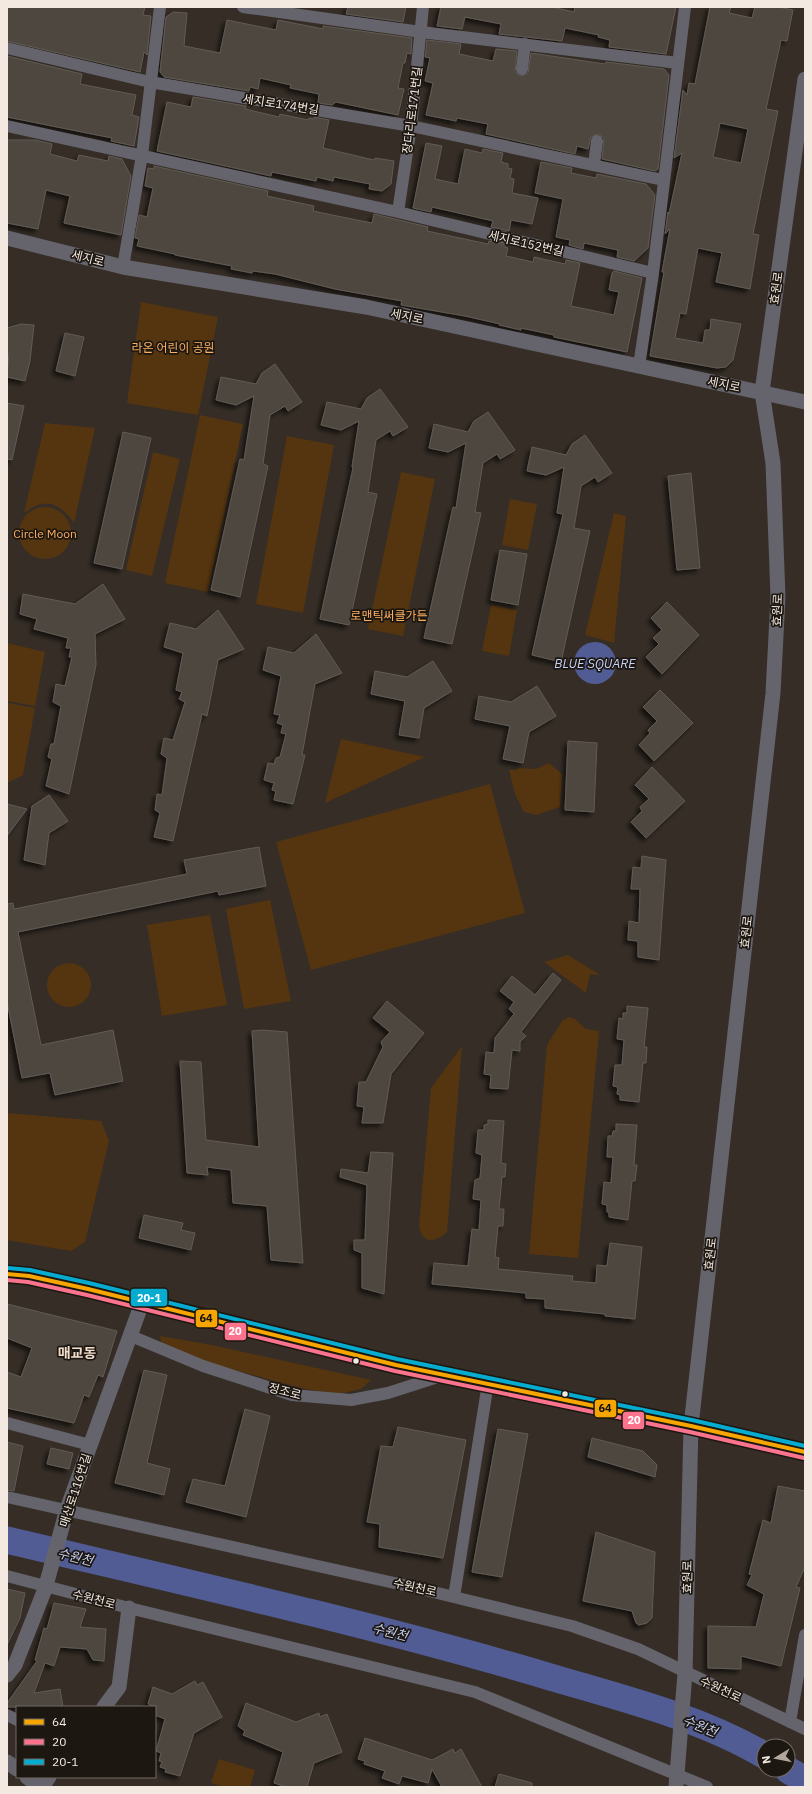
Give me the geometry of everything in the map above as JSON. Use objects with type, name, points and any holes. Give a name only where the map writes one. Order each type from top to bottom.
[{"type":"street","points":[[123,267],[142,155],[160,7]]},
{"type":"street","points":[[243,7],[421,32],[678,63]]},
{"type":"street","name":"장다리로171번길","points":[[398,212],[412,126],[424,7]]},
{"type":"street","points":[[638,366],[653,273],[685,7]]},
{"type":"street","points":[[522,69],[525,44]]},
{"type":"street","name":"세지로174번길","points":[[7,48],[150,82],[412,126]]},
{"type":"street","name":"효원로","points":[[677,1773],[685,1673],[691,1426],[773,693],[778,597],[773,463],[762,392],[805,80]]},
{"type":"street","points":[[7,126],[398,212]]},
{"type":"street","points":[[412,126],[663,180]]},
{"type":"street","points":[[594,165],[597,141]]},
{"type":"street","name":"세지로152번길","points":[[398,212],[653,273]]},
{"type":"street","name":"세지로","points":[[7,238],[123,267],[366,307],[805,402]]},
{"type":"street","name":"정조로","points":[[7,1274],[29,1276],[88,1289],[388,1363],[691,1426],[805,1452]]},
{"type":"street","name":"매산로116번길","points":[[7,1675],[15,1665],[47,1582],[66,1515],[90,1444],[142,1303]]},
{"type":"street","name":"정조로","points":[[131,1336],[203,1366],[292,1395],[351,1400],[388,1393],[444,1375]]},
{"type":"street","points":[[454,1597],[488,1383]]},
{"type":"street","points":[[7,1423],[90,1444]]},
{"type":"street","name":"수원천로","points":[[7,1497],[66,1515],[454,1597],[572,1626],[638,1649],[685,1673],[805,1729]]},
{"type":"street","name":"수원천로","points":[[7,1576],[47,1582],[129,1608],[475,1692],[677,1773],[707,1787]]},
{"type":"street","points":[[105,1706],[120,1687],[129,1608]]},
{"type":"street","points":[[790,1722],[805,1635]]},
{"type":"street","points":[[7,1715],[16,1720]]},
{"type":"street","points":[[7,1762],[16,1769]]},
{"type":"street","points":[[28,1778],[41,1787],[49,1778]]},
{"type":"green space","name":"라온 어린이 공원","points":[[141,302],[218,317],[198,415],[127,403]]},
{"type":"green space","points":[[200,415],[243,424],[208,592],[165,583]]},
{"type":"green space","points":[[45,423],[95,428],[74,523],[63,510],[51,504],[39,505],[24,513]]},
{"type":"green space","points":[[287,436],[334,445],[303,613],[256,604]]},
{"type":"green space","points":[[153,452],[180,459],[152,576],[126,570]]},
{"type":"green space","name":"로맨틱써클가든","points":[[401,472],[435,479],[403,636],[368,629]]},
{"type":"green space","points":[[510,499],[537,504],[528,550],[502,545]]},
{"type":"green space","name":"Circle Moon","points":[[45,507],[59,511],[67,519],[71,533],[67,547],[59,555],[45,559],[31,555],[23,547],[19,533],[23,519],[31,511]]},
{"type":"green space","points":[[614,513],[626,516],[614,643],[585,635]]},
{"type":"green space","points":[[491,605],[517,610],[509,656],[482,651]]},
{"type":"green space","points":[[7,643],[45,652],[35,706],[7,701]]},
{"type":"green space","points":[[7,703],[35,708],[23,775],[9,782],[7,782]]},
{"type":"green space","points":[[341,739],[425,757],[325,803]]},
{"type":"green space","points":[[549,763],[562,774],[560,807],[536,815],[524,812],[515,794],[509,770],[519,768],[536,769]]},
{"type":"green space","points":[[490,784],[525,913],[311,970],[276,842]]},
{"type":"green space","points":[[270,900],[291,1001],[244,1009],[226,909]]},
{"type":"green space","points":[[210,915],[227,1005],[162,1016],[147,925]]},
{"type":"green space","points":[[568,955],[600,975],[590,974],[586,993],[544,962]]},
{"type":"green space","points":[[69,963],[81,967],[87,973],[91,985],[87,997],[81,1003],[69,1007],[57,1003],[51,997],[47,985],[51,973],[57,967]]},
{"type":"green space","points":[[569,1017],[575,1019],[586,1029],[599,1031],[578,1258],[529,1254],[547,1045],[562,1021]]},
{"type":"green space","points":[[462,1046],[447,1232],[438,1238],[429,1240],[423,1236],[419,1225],[431,1088]]},
{"type":"green space","points":[[7,1113],[101,1121],[109,1141],[85,1242],[71,1251],[7,1240]]},
{"type":"green space","points":[[160,1336],[212,1345],[371,1380],[361,1389],[339,1394],[305,1389],[205,1362],[162,1344]]},
{"type":"green space","points":[[219,1759],[255,1770],[250,1787],[224,1787],[211,1783]]},
{"type":"water","name":"BLUE SQUARE","points":[[591,642],[599,642],[607,645],[613,651],[616,663],[613,675],[607,681],[599,684],[591,684],[583,681],[577,675],[574,667],[574,659],[577,651],[583,645]]},
{"type":"building","points":[[7,7],[145,7],[143,15],[151,16],[147,55],[144,52],[140,72],[7,41]]},
{"type":"building","points":[[348,7],[406,7],[403,22],[346,14]]},
{"type":"building","points":[[441,7],[552,7],[574,12],[575,7],[676,7],[666,54],[609,47],[610,40],[598,37],[599,35],[565,28],[562,41],[499,34],[501,24],[465,17],[462,29],[437,26]]},
{"type":"building","points":[[710,7],[731,7],[729,13],[752,18],[755,7],[778,7],[793,10],[787,41],[781,40],[766,109],[778,111],[753,234],[759,235],[750,289],[716,282],[722,253],[698,248],[686,314],[680,313],[675,338],[703,343],[705,330],[710,330],[711,319],[741,324],[733,360],[726,367],[717,368],[650,356],[664,272],[662,272],[670,229],[665,234],[668,212],[669,214],[682,153],[674,158],[683,90],[687,95],[689,83],[695,84]],"holes":[[[720,123],[748,129],[741,163],[713,157]]]},
{"type":"building","points":[[173,12],[187,13],[184,46],[220,53],[227,20],[276,30],[278,20],[323,29],[323,26],[412,38],[411,54],[407,53],[405,63],[403,63],[398,88],[404,89],[398,115],[336,102],[332,105],[318,103],[319,94],[290,88],[291,85],[260,78],[258,89],[250,87],[249,91],[164,77],[160,72],[166,17]]},
{"type":"building","points":[[427,40],[461,44],[459,54],[493,61],[496,49],[517,51],[515,72],[521,76],[528,73],[531,53],[605,64],[606,62],[664,69],[669,75],[658,169],[655,171],[602,159],[604,138],[598,134],[591,137],[588,149],[577,146],[575,154],[486,134],[488,124],[457,118],[456,121],[426,115],[433,83],[425,81],[430,58],[425,57]]},
{"type":"building","points":[[7,56],[82,74],[80,84],[136,95],[132,115],[139,117],[134,146],[111,141],[112,138],[7,117]]},
{"type":"building","points":[[193,97],[246,106],[245,109],[279,117],[280,114],[308,120],[309,118],[314,119],[314,117],[329,120],[323,148],[374,160],[375,158],[394,161],[391,184],[382,191],[369,189],[370,184],[334,177],[333,181],[317,177],[316,181],[272,172],[271,176],[157,151],[167,102],[191,107]]},
{"type":"building","points":[[7,140],[35,140],[52,144],[50,154],[77,161],[79,155],[108,161],[109,156],[122,159],[131,176],[121,235],[64,223],[70,196],[46,190],[38,229],[7,223]]},
{"type":"building","points":[[426,143],[442,146],[435,179],[458,184],[465,149],[482,153],[483,149],[503,153],[501,162],[508,164],[508,168],[512,169],[510,178],[514,179],[512,193],[538,198],[532,224],[511,220],[509,231],[491,227],[493,221],[432,207],[431,212],[413,208]]},
{"type":"building","points":[[541,162],[572,168],[571,173],[596,178],[597,174],[646,184],[655,195],[648,248],[634,261],[617,257],[618,250],[584,243],[583,249],[569,245],[570,240],[556,237],[563,199],[535,193]]},
{"type":"building","points":[[154,166],[268,191],[267,196],[314,206],[313,211],[372,223],[374,214],[428,227],[427,231],[488,244],[489,241],[506,245],[505,247],[508,248],[506,256],[533,262],[534,257],[565,264],[566,260],[580,263],[571,306],[614,315],[619,292],[609,290],[612,273],[614,271],[642,278],[627,352],[554,337],[554,335],[521,328],[521,330],[465,316],[401,305],[402,301],[335,289],[275,274],[253,271],[252,273],[231,269],[232,266],[137,246],[139,239],[135,238],[139,215],[147,217],[153,188],[145,186],[148,168],[154,169]]},
{"type":"building","points":[[21,324],[34,325],[30,361],[25,381],[7,377],[9,353],[7,352],[7,328]]},
{"type":"building","points":[[65,333],[84,337],[75,376],[56,371]]},
{"type":"building","points":[[275,364],[302,402],[288,411],[285,406],[270,415],[263,464],[268,466],[240,597],[211,590],[240,459],[244,460],[254,396],[236,405],[216,400],[221,377],[256,384],[262,373]]},
{"type":"building","points":[[380,389],[408,427],[393,436],[390,431],[376,440],[368,492],[377,494],[349,625],[320,619],[353,468],[359,421],[341,430],[321,425],[327,402],[361,409],[367,398]]},
{"type":"building","points":[[7,403],[24,406],[12,460],[7,459]]},
{"type":"building","points":[[488,412],[515,450],[500,459],[497,454],[483,463],[475,512],[481,513],[452,644],[424,638],[453,507],[456,508],[466,443],[448,452],[429,448],[434,424],[468,432],[474,421]]},
{"type":"building","points":[[123,432],[151,438],[122,569],[94,563]]},
{"type":"building","points":[[585,435],[612,473],[598,482],[595,477],[581,486],[574,528],[590,531],[561,662],[532,655],[563,514],[557,513],[564,467],[546,475],[527,471],[532,447],[566,455],[572,444]]},
{"type":"building","points":[[691,473],[700,568],[677,570],[668,476]]},
{"type":"building","points":[[500,550],[527,554],[518,605],[491,600]]},
{"type":"building","points":[[103,584],[125,619],[95,634],[96,665],[69,794],[46,786],[52,759],[48,757],[51,744],[54,744],[61,706],[53,702],[56,684],[65,686],[72,657],[69,657],[71,648],[66,648],[68,638],[34,629],[37,619],[20,614],[23,594],[75,604]]},
{"type":"building","points":[[667,602],[699,635],[662,674],[646,657],[659,644],[653,638],[662,630],[651,618]]},
{"type":"building","points":[[218,610],[244,649],[218,660],[207,716],[202,714],[173,841],[154,837],[160,813],[155,810],[157,794],[162,795],[167,758],[161,754],[164,738],[173,740],[185,702],[179,699],[182,692],[176,690],[183,653],[164,647],[170,623],[196,629]]},
{"type":"building","points":[[316,634],[342,673],[315,684],[302,755],[305,755],[293,804],[274,800],[276,791],[272,790],[274,783],[264,780],[268,763],[274,764],[276,758],[280,757],[286,734],[281,733],[283,725],[277,723],[280,715],[274,714],[281,676],[263,670],[268,647],[294,653]]},
{"type":"building","points":[[433,661],[452,691],[424,708],[419,738],[399,735],[405,701],[371,694],[375,671],[407,677]]},
{"type":"building","points":[[537,686],[556,716],[529,732],[523,763],[503,759],[510,726],[475,719],[479,696],[511,702]]},
{"type":"building","points":[[660,690],[693,723],[654,761],[639,745],[650,733],[648,730],[657,721],[643,707]]},
{"type":"building","points":[[568,741],[597,743],[594,812],[565,810]]},
{"type":"building","points":[[652,767],[685,801],[646,838],[631,822],[642,811],[640,807],[649,799],[635,785]]},
{"type":"building","points":[[49,795],[68,821],[49,833],[45,865],[24,860],[32,806]]},
{"type":"building","points":[[7,804],[27,809],[7,836]]},
{"type":"building","points":[[259,847],[266,886],[219,895],[218,891],[18,932],[41,1045],[113,1030],[123,1081],[55,1095],[50,1073],[22,1078],[7,1001],[7,904],[13,903],[14,909],[187,874],[184,860]]},
{"type":"building","points":[[642,856],[666,860],[659,960],[638,957],[638,941],[628,940],[629,921],[639,923],[640,889],[631,889],[633,867],[641,868]]},
{"type":"building","points":[[553,973],[561,980],[521,1032],[526,1036],[520,1042],[520,1051],[512,1050],[508,1089],[490,1088],[491,1075],[484,1074],[486,1052],[494,1053],[495,1038],[514,1014],[509,1009],[514,1002],[500,991],[512,976],[535,995]]},
{"type":"building","points":[[387,1001],[424,1033],[391,1074],[383,1123],[362,1123],[364,1107],[357,1106],[359,1082],[366,1082],[383,1047],[381,1042],[390,1032],[373,1018]]},
{"type":"building","points":[[627,1006],[648,1008],[644,1047],[647,1047],[646,1063],[643,1063],[639,1102],[620,1100],[620,1095],[617,1094],[618,1087],[613,1086],[615,1065],[622,1065],[624,1040],[617,1039],[619,1018],[623,1019],[623,1013],[627,1013]]},
{"type":"building","points":[[262,1030],[287,1032],[303,1263],[271,1260],[267,1206],[233,1203],[231,1170],[207,1167],[208,1175],[187,1173],[180,1061],[201,1062],[206,1140],[259,1147],[252,1031]]},
{"type":"building","points":[[488,1120],[504,1121],[501,1163],[506,1164],[505,1177],[502,1177],[499,1209],[504,1209],[503,1226],[498,1226],[495,1257],[499,1258],[498,1269],[573,1276],[572,1281],[596,1283],[597,1265],[607,1266],[610,1243],[642,1247],[635,1319],[605,1316],[605,1314],[545,1308],[545,1299],[526,1298],[526,1293],[432,1284],[434,1263],[468,1266],[472,1229],[479,1230],[481,1200],[473,1199],[475,1180],[480,1178],[482,1155],[476,1153],[478,1130],[484,1130],[484,1125],[488,1124]]},
{"type":"building","points":[[616,1124],[637,1125],[634,1165],[637,1165],[635,1181],[632,1181],[628,1220],[609,1217],[607,1205],[602,1204],[604,1182],[611,1183],[613,1157],[607,1157],[608,1136],[612,1136],[613,1131],[616,1131]]},
{"type":"building","points":[[371,1152],[393,1153],[384,1294],[362,1288],[362,1253],[354,1250],[354,1240],[365,1240],[367,1185],[340,1177],[341,1169],[368,1173]]},
{"type":"building","points":[[144,1215],[183,1223],[181,1230],[195,1233],[191,1250],[139,1238]]},
{"type":"building","points":[[7,1304],[117,1331],[103,1377],[98,1375],[89,1397],[84,1395],[74,1423],[7,1408],[7,1372],[21,1377],[32,1348],[7,1338]]},
{"type":"building","points":[[144,1370],[167,1375],[147,1463],[170,1469],[164,1495],[115,1483]]},
{"type":"building","points":[[245,1409],[270,1416],[246,1517],[186,1502],[193,1479],[225,1486]]},
{"type":"building","points":[[398,1427],[466,1440],[443,1558],[379,1547],[380,1524],[367,1522],[381,1446],[393,1447]]},
{"type":"building","points":[[498,1429],[528,1434],[502,1577],[472,1572]]},
{"type":"building","points":[[592,1438],[643,1451],[657,1465],[655,1477],[588,1457]]},
{"type":"building","points":[[7,1442],[23,1446],[14,1491],[7,1490]]},
{"type":"building","points":[[51,1448],[73,1453],[69,1469],[47,1464]]},
{"type":"building","points":[[778,1486],[805,1491],[805,1567],[796,1587],[800,1588],[781,1666],[741,1656],[741,1669],[708,1668],[708,1626],[756,1627],[764,1594],[747,1585],[752,1575],[749,1574],[763,1520],[771,1523]]},
{"type":"building","points":[[596,1532],[655,1552],[652,1618],[647,1623],[639,1625],[636,1623],[632,1611],[583,1601]]},
{"type":"building","points":[[7,1589],[25,1593],[20,1618],[7,1645]]},
{"type":"building","points":[[54,1603],[86,1609],[80,1627],[106,1629],[104,1661],[93,1660],[87,1649],[60,1647],[54,1666],[45,1663],[34,1693],[60,1689],[63,1706],[7,1707],[7,1703],[37,1661],[35,1660],[44,1628],[47,1629]]},
{"type":"building","points":[[195,1681],[197,1685],[203,1682],[222,1717],[194,1733],[180,1776],[165,1772],[166,1769],[160,1767],[162,1762],[159,1761],[161,1753],[156,1751],[165,1719],[156,1715],[156,1706],[148,1704],[153,1687],[172,1694]]},
{"type":"building","points":[[246,1703],[296,1722],[319,1713],[320,1717],[327,1714],[342,1752],[314,1763],[307,1787],[286,1787],[274,1783],[283,1752],[243,1735],[245,1731],[238,1726]]},
{"type":"building","points":[[365,1738],[432,1760],[453,1749],[455,1753],[461,1749],[482,1787],[442,1787],[432,1769],[428,1783],[402,1776],[399,1784],[382,1778],[385,1771],[364,1764],[365,1761],[358,1759]]},
{"type":"building","points":[[499,1774],[532,1783],[532,1787],[495,1787]]},
{"type":"waterway","name":"수원천","points":[[7,1540],[273,1603],[472,1654],[654,1708],[711,1729],[756,1751]]},
{"type":"waterway","name":"수원천","points":[[796,1775],[805,1780]]},
{"type":"transit line","name":"20-1","points":[[8,1268],[30,1270],[89,1283],[397,1359],[692,1420],[805,1446]]},
{"type":"transit line","name":"64","points":[[7,1274],[29,1276],[88,1289],[396,1365],[691,1426],[805,1452]]},
{"type":"transit line","name":"20","points":[[7,1280],[28,1282],[87,1295],[395,1371],[690,1432],[804,1458]]},
{"type":"district","name":"매교동","points":[[77,1353]]}]
